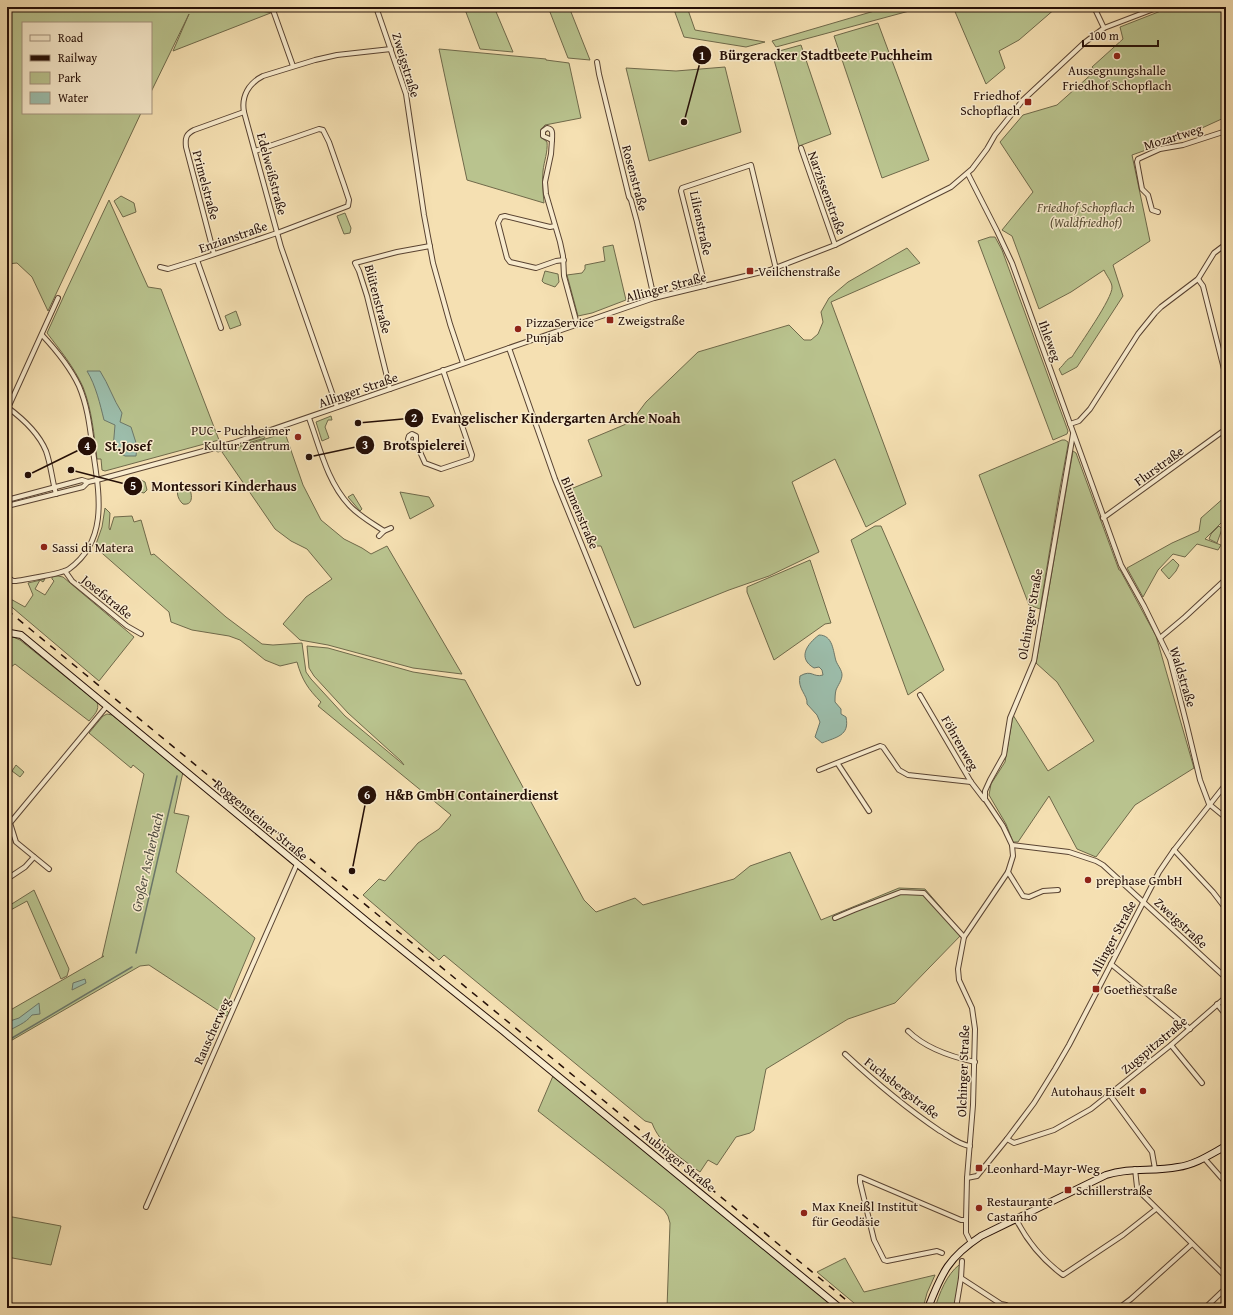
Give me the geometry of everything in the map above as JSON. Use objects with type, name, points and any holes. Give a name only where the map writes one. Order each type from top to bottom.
[{"type":"street","points":[[261,7],[264,9],[273,9],[293,66]]},
{"type":"street","name":"Zweigstraße","points":[[376,7],[406,94],[430,246],[444,304],[463,363]]},
{"type":"street","points":[[1094,7],[1104,28]]},
{"type":"street","name":"Allinger Straße","points":[[7,500],[82,480],[88,482],[97,480],[212,449],[309,418],[463,363],[654,298],[776,269],[835,245],[936,196],[951,187],[968,174],[981,158],[1008,117],[1023,100],[1084,43],[1104,28],[1159,7]]},
{"type":"street","name":"Edelweißstraße","points":[[337,407],[277,233],[256,151],[244,112],[244,99],[253,82],[263,76],[293,66],[337,55],[391,49]]},
{"type":"street","name":"Rosenstraße","points":[[597,62],[629,197],[637,222],[654,298]]},
{"type":"street","name":"Primelstraße","points":[[214,254],[186,147],[186,138],[187,134],[194,130],[244,112]]},
{"type":"street","name":"Enzianstraße","points":[[160,267],[168,269],[197,260],[277,233],[348,206],[349,200],[329,142],[323,130],[319,129],[256,151]]},
{"type":"street","name":"Mozartweg","points":[[1158,212],[1152,210],[1148,195],[1142,189],[1137,162],[1138,159],[1160,149],[1183,145],[1226,131]]},
{"type":"street","points":[[552,140],[545,189],[548,204],[562,247],[564,276],[577,324]]},
{"type":"street","name":"Narzissenstraße","points":[[801,148],[835,245]]},
{"type":"street","name":"Lilienstraße","points":[[705,286],[681,191],[682,188],[751,166],[776,269]]},
{"type":"street","name":"Ihleweg","points":[[968,174],[998,231],[1012,263],[1103,518]]},
{"type":"street","points":[[555,226],[550,227],[505,216],[501,218],[498,223],[507,258],[510,262],[536,268],[556,261],[564,260]]},
{"type":"street","points":[[1070,424],[1080,420],[1090,409],[1138,334],[1155,313],[1198,279],[1214,253],[1226,244]]},
{"type":"street","name":"Blütenstraße","points":[[390,389],[367,296],[355,263],[397,252],[430,246]]},
{"type":"street","points":[[197,260],[221,328]]},
{"type":"street","points":[[1198,279],[1203,286],[1226,377]]},
{"type":"street","points":[[56,494],[47,452],[42,442],[8,407],[58,298]]},
{"type":"street","name":"Josefstraße","points":[[7,576],[13,581],[16,581],[65,571],[79,560],[86,552],[96,528],[99,509],[97,480],[88,411],[80,388],[70,369],[58,352],[42,334]]},
{"type":"street","name":"Blumenstraße","points":[[509,348],[555,479],[638,683]]},
{"type":"street","points":[[416,443],[425,464],[439,469],[472,458],[443,370]]},
{"type":"street","points":[[309,418],[328,471],[343,497],[360,515],[384,531]]},
{"type":"street","name":"Flurstraße","points":[[1103,518],[1226,429]]},
{"type":"street","name":"Olchinger Straße","points":[[971,1242],[966,1234],[966,1220],[967,1178],[975,1062],[974,1016],[958,974],[964,937],[1008,872],[1013,856],[1012,846],[1003,826],[985,799],[985,791],[1004,755],[1010,718],[1034,661],[1073,434]]},
{"type":"street","name":"Allinger Straße","points":[[7,506],[83,487],[88,482]]},
{"type":"street","name":"Waldstraße","points":[[1103,518],[1121,565],[1170,660],[1200,780],[1209,804]]},
{"type":"street","points":[[378,536],[391,528]]},
{"type":"street","name":"Josefstraße","points":[[65,571],[72,581],[127,626],[141,634]]},
{"type":"street","points":[[1160,638],[1226,579]]},
{"type":"street","name":"Roggensteiner Straße","points":[[7,626],[9,634],[21,635],[370,924],[503,1031]]},
{"type":"street","name":"Föhrenweg","points":[[920,695],[971,782],[985,799]]},
{"type":"street","points":[[49,869],[16,842],[9,822],[107,706]]},
{"type":"street","points":[[819,770],[838,764],[880,746],[898,770],[908,775],[971,782]]},
{"type":"street","points":[[838,764],[869,811]]},
{"type":"street","name":"Allinger Straße","points":[[967,1178],[977,1176],[1034,1103],[1061,1060],[1159,872],[1209,804],[1226,784]]},
{"type":"street","points":[[1209,804],[1226,818]]},
{"type":"street","name":"Zweigstraße","points":[[1012,846],[1017,845],[1069,852],[1103,864],[1226,978]]},
{"type":"street","points":[[1174,850],[1213,892],[1226,909]]},
{"type":"street","points":[[7,879],[25,867],[34,857]]},
{"type":"street","name":"Rauscherweg","points":[[146,1207],[297,864]]},
{"type":"street","points":[[1008,872],[1023,896],[1026,897],[1048,890],[1058,890]]},
{"type":"street","points":[[835,918],[901,892],[924,893],[964,937]]},
{"type":"street","points":[[1111,964],[1190,1029]]},
{"type":"street","name":"Zugspitzstraße","points":[[1007,1139],[1017,1143],[1054,1130],[1088,1111],[1171,1046],[1226,997]]},
{"type":"street","points":[[1217,1004],[1226,1015]]},
{"type":"street","name":"Aubinger Straße","points":[[503,1031],[840,1308]]},
{"type":"street","points":[[908,1031],[924,1044],[964,1060],[975,1062]]},
{"type":"street","points":[[1171,1046],[1202,1083]]},
{"type":"street","name":"Fuchsbergstraße","points":[[845,1054],[876,1083],[916,1115],[951,1138],[965,1146],[970,1146]]},
{"type":"street","points":[[1110,1095],[1152,1152],[1155,1169]]},
{"type":"street","points":[[928,1308],[945,1269],[956,1255],[971,1242],[987,1233],[1106,1176],[1124,1170],[1179,1167],[1204,1158],[1226,1146]]},
{"type":"street","points":[[1204,1158],[1226,1183]]},
{"type":"street","points":[[1135,1170],[1139,1191],[1226,1277]]},
{"type":"street","points":[[942,1253],[937,1251],[887,1261],[884,1260],[874,1240],[860,1177],[962,1220],[966,1220]]},
{"type":"street","points":[[1016,1219],[1034,1246],[1063,1275],[1122,1235],[1156,1209]]},
{"type":"street","points":[[1119,1308],[1192,1244]]},
{"type":"street","points":[[956,1308],[962,1261]]},
{"type":"street","points":[[961,1278],[1001,1304],[1006,1305]]},
{"type":"street","points":[[1205,1308],[1226,1288]]},
{"type":"green space","points":[[7,7],[286,7],[173,51],[189,14],[152,90],[152,22],[22,22],[22,114],[141,114],[48,311],[32,277],[17,263],[7,264]]},
{"type":"green space","points":[[464,7],[494,7],[513,52],[480,49]]},
{"type":"green space","points":[[548,7],[569,7],[590,60],[568,58]]},
{"type":"green space","points":[[673,7],[687,7],[695,30],[765,42],[746,47],[684,37]]},
{"type":"green space","points":[[888,7],[924,7],[776,47],[772,41]]},
{"type":"green space","points":[[953,7],[1056,8],[1019,40],[999,51],[1005,68],[986,84]]},
{"type":"green space","name":"Friedhof Schopflach (Waldfriedhof)","points":[[1171,7],[1226,7],[1226,117],[1180,138],[1132,155],[1150,241],[1113,265],[1123,296],[1077,367],[1062,375],[1059,369],[1068,359],[1072,357],[1095,322],[1111,293],[1112,285],[1104,270],[1071,292],[1039,309],[1012,236],[1002,230],[1033,192],[1000,142],[1023,115],[1057,105],[1095,71],[1092,67],[1123,39],[1120,27]]},
{"type":"green space","points":[[878,23],[929,160],[882,178],[834,36]]},
{"type":"green space","points":[[801,45],[831,134],[799,146],[772,53]]},
{"type":"green space","points":[[439,49],[546,59],[569,63],[581,118],[545,125],[541,130],[541,137],[547,142],[543,175],[544,203],[467,180]]},
{"type":"green space","points":[[725,67],[741,132],[649,161],[626,68],[676,71]]},
{"type":"green space","points":[[121,196],[134,203],[136,212],[123,217],[114,201]]},
{"type":"green space","points":[[109,200],[148,287],[161,289],[219,440],[105,471],[102,470],[101,459],[97,459],[91,414],[83,387],[62,352],[47,333]]},
{"type":"green space","points":[[345,213],[351,228],[350,233],[344,234],[337,216]]},
{"type":"green space","points":[[995,237],[1002,250],[1068,431],[1067,434],[1053,440],[978,241]]},
{"type":"green space","points":[[613,245],[626,300],[592,313],[578,316],[567,275],[582,273],[585,269],[585,265],[605,261],[603,247]]},
{"type":"green space","points":[[907,248],[920,263],[831,302],[906,504],[866,527],[835,459],[792,482],[819,552],[769,576],[729,590],[634,628],[601,546],[589,546],[566,491],[602,476],[588,440],[631,422],[646,402],[698,352],[789,325],[804,340],[811,340],[818,334],[823,322],[821,312],[829,298],[848,282]]},
{"type":"green space","points":[[545,271],[558,274],[559,282],[555,287],[542,281]]},
{"type":"green space","points":[[236,311],[241,325],[230,329],[225,316]]},
{"type":"green space","points":[[331,416],[332,420],[328,420],[325,427],[329,438],[322,441],[316,422]]},
{"type":"green space","points":[[285,433],[303,485],[321,520],[344,539],[371,554],[387,546],[462,674],[413,668],[328,645],[300,640],[283,624],[306,597],[332,579],[307,549],[291,541],[275,529],[222,452]]},
{"type":"green space","points":[[264,436],[265,438],[218,452],[216,451]]},
{"type":"green space","points":[[1062,440],[1068,442],[1068,445],[1040,609],[1029,605],[979,475]]},
{"type":"green space","points":[[1073,451],[1076,453],[1119,570],[1156,636],[1194,768],[1135,805],[1096,857],[1077,849],[1049,796],[1018,842],[1013,842],[1006,824],[989,795],[991,784],[1005,762],[1013,715],[1048,771],[1094,741],[1057,682],[1036,663]]},
{"type":"green space","points":[[141,480],[145,482],[147,490],[144,493],[140,492],[138,485],[138,482]]},
{"type":"green space","points":[[181,484],[187,484],[190,490],[191,500],[187,504],[183,504],[178,497],[177,491]]},
{"type":"green space","points":[[400,492],[429,497],[434,506],[410,519]]},
{"type":"green space","points":[[353,494],[362,509],[360,511],[348,497]]},
{"type":"green space","points":[[1226,496],[1226,518],[1205,539],[1221,545],[1218,550],[1197,544],[1185,557],[1173,554],[1158,570],[1143,597],[1127,568],[1172,543],[1199,531],[1201,518]]},
{"type":"green space","points":[[105,508],[110,513],[110,530],[114,517],[132,516],[134,522],[141,520],[151,555],[154,554],[226,617],[262,644],[273,645],[302,643],[306,672],[311,679],[345,716],[404,765],[348,713],[314,676],[309,668],[307,646],[328,648],[413,672],[465,680],[584,900],[596,912],[635,898],[643,905],[734,879],[750,866],[790,852],[821,920],[899,888],[925,889],[963,933],[895,1003],[848,1019],[766,1069],[754,1130],[750,1133],[736,1137],[717,1165],[708,1160],[700,1172],[679,1157],[666,1145],[660,1138],[652,1123],[645,1121],[444,955],[439,960],[363,895],[379,879],[385,881],[418,843],[439,829],[451,815],[318,706],[321,702],[306,684],[297,662],[280,666],[265,660],[240,640],[229,636],[192,630],[171,622],[169,612],[95,547],[102,527]]},
{"type":"green space","points":[[875,526],[881,526],[944,670],[908,695],[851,540]]},
{"type":"green space","points":[[1219,526],[1222,529],[1217,543],[1209,539],[1211,534]]},
{"type":"green space","points":[[1173,559],[1179,565],[1169,579],[1161,570]]},
{"type":"green space","points":[[810,560],[831,623],[825,624],[774,660],[747,592],[747,587]]},
{"type":"green space","points":[[52,577],[63,577],[134,637],[99,681],[7,603],[7,597],[25,607],[33,595],[28,583],[40,580],[35,589],[45,595],[54,581]]},
{"type":"green space","points":[[13,637],[20,640],[97,702],[98,708],[89,721],[15,664],[7,670],[7,640]]},
{"type":"green space","points":[[107,714],[112,715],[183,772],[174,813],[189,816],[176,872],[255,938],[225,1009],[229,1013],[228,1017],[149,965],[140,966],[7,1043],[7,1012],[104,956],[102,957],[144,774],[133,765],[131,768],[89,733],[103,716]]},
{"type":"green space","points":[[16,765],[24,772],[20,777],[12,771]]},
{"type":"green space","points":[[34,890],[69,969],[67,976],[61,979],[27,901],[7,912],[7,907]]},
{"type":"green space","points":[[553,1076],[836,1308],[667,1308],[670,1223],[668,1216],[664,1210],[538,1111]]},
{"type":"green space","points":[[7,1216],[61,1226],[51,1265],[7,1257]]},
{"type":"green space","points":[[845,1258],[864,1292],[935,1275],[927,1293],[923,1308],[860,1308],[817,1272]]},
{"type":"green space","points":[[959,1265],[961,1268],[954,1308],[935,1308],[947,1279]]},
{"type":"water","points":[[87,371],[100,371],[103,376],[122,413],[120,422],[131,427],[137,446],[136,456],[125,456],[113,449],[115,425],[104,420],[95,389]]},
{"type":"water","points":[[819,635],[827,638],[832,644],[836,661],[841,671],[842,677],[836,690],[835,702],[841,709],[841,714],[846,717],[847,723],[844,732],[841,735],[822,743],[815,737],[820,722],[817,715],[807,704],[799,681],[800,676],[807,673],[820,676],[823,675],[822,670],[819,667],[814,668],[809,664],[805,656],[808,647]]},
{"type":"water","points":[[85,979],[86,983],[72,990],[73,983]]},
{"type":"water","points":[[39,1003],[40,1014],[32,1015],[23,1023],[7,1032],[7,1022],[19,1018]]},
{"type":"waterway","name":"Großer Ascherbach","points":[[136,953],[177,776]]},
{"type":"waterway","name":"Großer Ascherbach","points":[[7,1041],[132,967]]},
{"type":"railway","points":[[7,610],[856,1308]]},
{"type":"place","name":"Aussegnungshalle Friedhof Schopflach","points":[[1117,56]]},
{"type":"place","name":"Friedhof Schopflach","points":[[1028,102]]},
{"type":"place","name":"Bürgeracker Stadtbeete Puchheim","points":[[684,122]]},
{"type":"place","name":"Veilchenstraße","points":[[750,271]]},
{"type":"place","name":"Zweigstraße","points":[[610,320]]},
{"type":"place","name":"PizzaService Punjab","points":[[518,329]]},
{"type":"place","name":"Evangelischer Kindergarten Arche Noah","points":[[358,423]]},
{"type":"place","name":"PUC - Puchheimer Kultur Zentrum","points":[[298,437]]},
{"type":"place","name":"Brotspielerei","points":[[309,457]]},
{"type":"place","name":"Montessori Kinderhaus","points":[[71,470]]},
{"type":"place","name":"St.Josef","points":[[28,475]]},
{"type":"place","name":"Sassi di Matera","points":[[44,547]]},
{"type":"place","name":"H&B GmbH Containerdienst","points":[[352,871]]},
{"type":"place","name":"prephase GmbH","points":[[1088,880]]},
{"type":"place","name":"Goethestraße","points":[[1096,989]]},
{"type":"place","name":"Autohaus Eiselt","points":[[1143,1091]]},
{"type":"place","name":"Leonhard-Mayr-Weg","points":[[979,1168]]},
{"type":"place","name":"Schillerstraße","points":[[1068,1190]]},
{"type":"place","name":"Restaurante Castanho","points":[[979,1208]]},
{"type":"place","name":"Max Kneißl Institut für Geodäsie","points":[[804,1213]]}]
